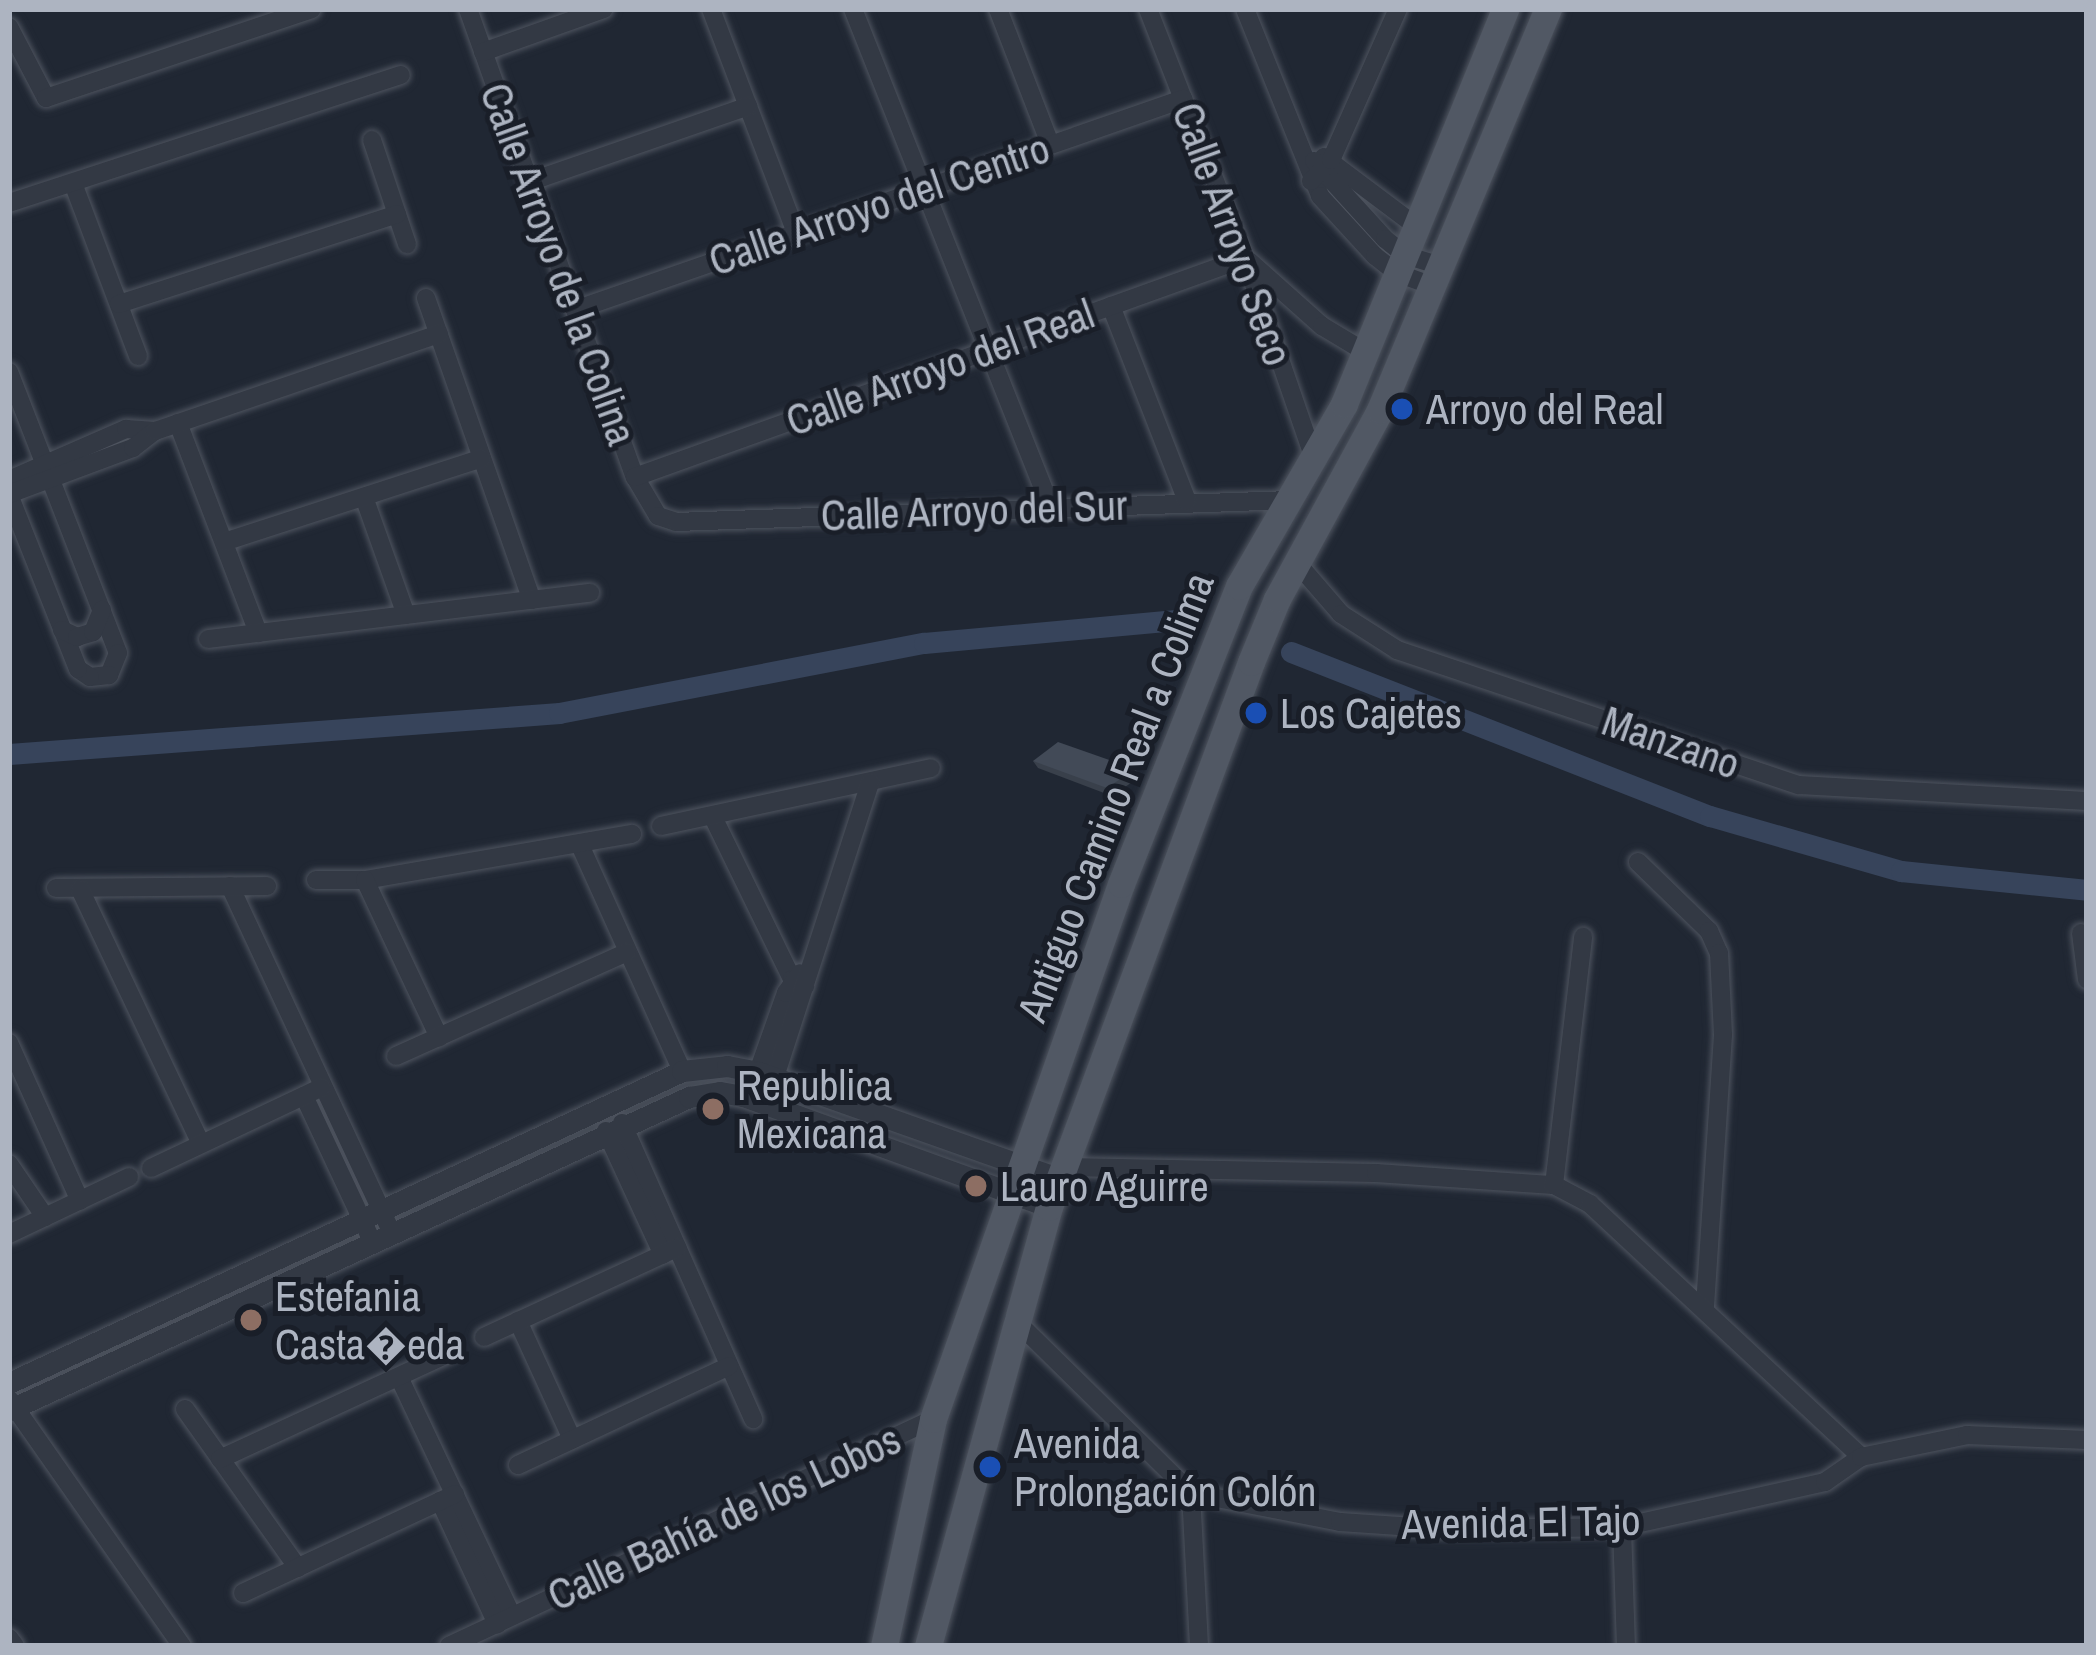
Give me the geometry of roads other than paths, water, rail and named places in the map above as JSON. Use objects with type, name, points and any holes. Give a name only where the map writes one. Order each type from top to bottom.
[{"type":"main road","name":"Antiguo Camino Real a Colima","points":[[884,1646],[933,1419],[1121,884],[1239,586],[1315,461],[1366,352],[1505,9]]},
{"type":"main road","name":"Antiguo Camino Real a Colima","points":[[928,1646],[1048,1207],[1251,662],[1298,562],[1380,410],[1548,9]]},
{"type":"street","points":[[9,26],[46,98],[312,9]]},
{"type":"street","name":"Calle Arroyo de la Colina","points":[[468,9],[635,476],[658,515]]},
{"type":"street","points":[[483,52],[604,9]]},
{"type":"street","points":[[711,9],[796,233]]},
{"type":"street","points":[[853,9],[1051,508]]},
{"type":"street","points":[[998,9],[1051,144]]},
{"type":"street","name":"Calle Arroyo Seco","points":[[1148,9],[1245,258],[1315,461]]},
{"type":"street","points":[[1321,170],[1398,9]]},
{"type":"street","points":[[1250,13],[1303,148],[1362,230],[1401,264],[1436,276]]},
{"type":"street","points":[[9,202],[401,75]]},
{"type":"street","name":"Calle Arroyo del Centro","points":[[575,310],[1183,99]]},
{"type":"street","points":[[530,182],[748,106]]},
{"type":"street","points":[[372,140],[407,244]]},
{"type":"street","points":[[1321,170],[1416,226]]},
{"type":"street","points":[[73,183],[138,356]]},
{"type":"street","points":[[119,304],[397,214]]},
{"type":"street","points":[[1245,258],[1282,294],[1366,352]]},
{"type":"street","name":"Calle Arroyo del Real","points":[[635,476],[1245,258]]},
{"type":"street","points":[[426,298],[532,600]]},
{"type":"street","points":[[1111,306],[1187,501]]},
{"type":"street","points":[[9,373],[48,472],[102,610],[118,653],[109,675],[83,674],[9,494],[48,472],[126,429],[154,431],[439,334]]},
{"type":"street","points":[[178,423],[257,633]]},
{"type":"street","points":[[224,542],[482,458]]},
{"type":"street","points":[[9,480],[48,472]]},
{"type":"street","points":[[364,497],[406,615]]},
{"type":"street","name":"Calle Arroyo del Sur","points":[[658,515],[676,522],[1292,500]]},
{"type":"street","name":"Manzano","points":[[1298,562],[1340,614],[1397,650],[1799,785],[2087,800]]},
{"type":"street","points":[[208,639],[590,593]]},
{"type":"street","points":[[62,630],[76,637],[93,632],[102,610]]},
{"type":"street","points":[[661,826],[931,768]]},
{"type":"street","points":[[767,1074],[870,782]]},
{"type":"street","points":[[713,817],[802,978]]},
{"type":"street","points":[[316,880],[365,880],[632,834]]},
{"type":"street","points":[[580,845],[678,1072]]},
{"type":"street","points":[[1638,862],[1709,931],[1719,953],[1723,1035],[1705,1306]]},
{"type":"street","points":[[365,880],[439,1037]]},
{"type":"street","points":[[230,886],[322,1087],[372,1217]]},
{"type":"street","points":[[56,888],[267,886]]},
{"type":"street","points":[[80,889],[201,1144]]},
{"type":"street","points":[[2081,933],[2087,980]]},
{"type":"street","points":[[1554,1185],[1583,937]]},
{"type":"street","points":[[396,1056],[627,952]]},
{"type":"street","points":[[9,1043],[80,1201]]},
{"type":"street","points":[[9,1383],[678,1072],[727,1066],[767,1074],[1023,1165],[1062,1173],[1376,1173],[1554,1185],[1590,1204],[1705,1306],[1861,1457]]},
{"type":"street","points":[[151,1168],[322,1087]]},
{"type":"street","points":[[182,1646],[11,1406],[689,1096],[720,1092],[1048,1207]]},
{"type":"street","points":[[304,1096],[382,1238]]},
{"type":"street","points":[[614,1127],[753,1419]]},
{"type":"street","points":[[9,1164],[45,1217]]},
{"type":"street","points":[[9,1234],[130,1177]]},
{"type":"street","points":[[484,1337],[670,1251]]},
{"type":"street","points":[[1014,1319],[1191,1492],[1199,1646]]},
{"type":"street","points":[[518,1321],[572,1439]]},
{"type":"street","points":[[220,1460],[452,1352]]},
{"type":"street","points":[[518,1465],[729,1366]]},
{"type":"street","points":[[399,1377],[447,1498],[504,1620]]},
{"type":"street","points":[[185,1409],[298,1568]]},
{"type":"street","name":"Calle Bahía de los Lobos","points":[[449,1646],[933,1419]]},
{"type":"street","name":"Avenida El Tajo","points":[[1191,1492],[1351,1523],[1443,1529],[1622,1527],[1825,1482],[1861,1457],[1967,1435],[2087,1440]]},
{"type":"street","points":[[243,1594],[447,1498]]},
{"type":"street","points":[[1622,1527],[1626,1646]]},
{"type":"street","points":[[9,1638],[15,1646]]},
{"type":"waterway","points":[[9,754],[559,713],[924,643],[1176,620]]},
{"type":"waterway","points":[[1291,652],[1710,816],[1901,871],[2087,890]]},
{"type":"place","name":"Arroyo del Real","points":[[1402,409]]},
{"type":"place","name":"Los Cajetes","points":[[1256,713]]},
{"type":"place","name":"Republica Mexicana","points":[[713,1109]]},
{"type":"place","name":"Lauro Aguirre","points":[[976,1186]]},
{"type":"place","name":"Estefania Casta�eda","points":[[251,1320]]},
{"type":"place","name":"Avenida Prolongación Colón","points":[[990,1467]]}]
